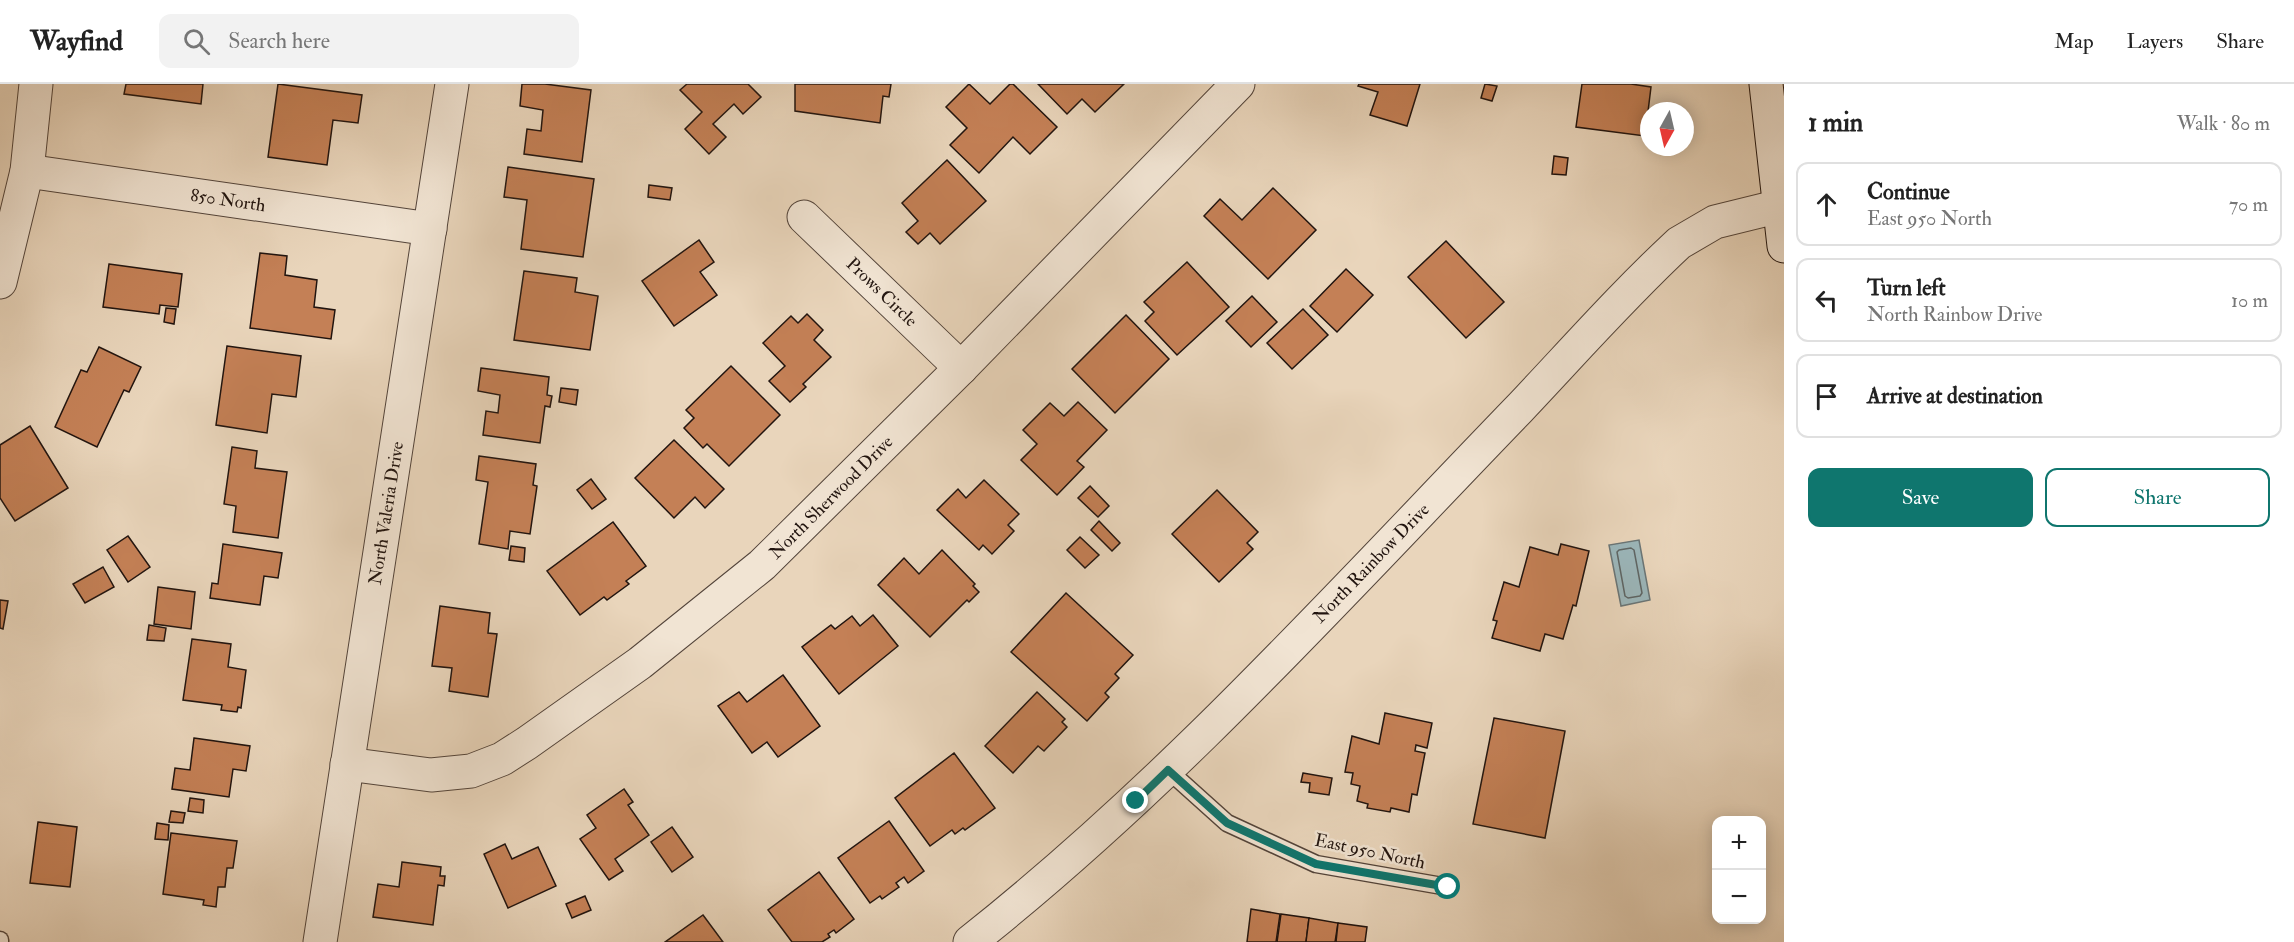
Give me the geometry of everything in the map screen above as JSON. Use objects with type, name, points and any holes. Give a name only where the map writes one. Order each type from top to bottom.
[{"type":"street","points":[[0,282],[27,171],[36,84]]},
{"type":"street","name":"North Valeria Drive","points":[[320,942],[452,84]]},
{"type":"street","name":"North Sherwood Drive","points":[[346,764],[431,775],[454,774],[488,765],[527,743],[640,663],[762,566],[961,368],[1238,84]]},
{"type":"street","points":[[1766,84],[1784,246]]},
{"type":"street","name":"850 North","points":[[27,171],[430,229]]},
{"type":"street","name":"North Rainbow Drive","points":[[969,942],[1103,830],[1168,770],[1286,652],[1679,243],[1715,222],[1780,206]]},
{"type":"street","name":"Prows Circle","points":[[804,217],[961,368]]},
{"type":"lane","name":"East 950 North","points":[[1168,770],[1227,823],[1316,864],[1448,887]]},
{"type":"water","points":[[1639,540],[1650,600],[1621,606],[1609,545]]},
{"type":"building","points":[[126,84],[203,84],[201,104],[124,94]]},
{"type":"building","points":[[278,84],[362,95],[358,123],[333,120],[327,165],[268,157]]},
{"type":"building","points":[[522,84],[545,84],[591,90],[582,162],[524,154],[527,129],[541,131],[543,110],[520,106]]},
{"type":"building","points":[[687,84],[748,84],[761,97],[743,114],[734,104],[713,124],[726,137],[709,154],[685,129],[702,112],[680,90]]},
{"type":"building","points":[[795,84],[891,84],[889,97],[883,96],[880,123],[795,111]]},
{"type":"building","points":[[969,84],[990,104],[1010,84],[1013,84],[1057,127],[1030,154],[1013,137],[979,173],[950,145],[967,128],[946,107]]},
{"type":"building","points":[[1038,84],[1124,84],[1095,112],[1082,99],[1067,114]]},
{"type":"building","points":[[1359,84],[1420,84],[1407,126],[1370,115],[1378,92],[1358,86]]},
{"type":"building","points":[[1485,84],[1497,86],[1492,101],[1481,98]]},
{"type":"building","points":[[1582,84],[1631,84],[1651,87],[1649,102],[1640,102],[1640,135],[1576,127]]},
{"type":"building","points":[[1554,156],[1568,158],[1566,175],[1552,174]]},
{"type":"building","points":[[947,160],[986,201],[940,244],[930,233],[918,244],[906,232],[918,221],[902,203]]},
{"type":"building","points":[[508,167],[594,179],[583,257],[521,249],[527,200],[504,197]]},
{"type":"building","points":[[649,185],[672,188],[670,200],[648,197]]},
{"type":"building","points":[[1273,188],[1316,230],[1268,279],[1204,216],[1220,199],[1242,220]]},
{"type":"building","points":[[699,240],[714,262],[700,272],[717,295],[674,326],[642,281]]},
{"type":"building","points":[[1446,241],[1504,302],[1466,338],[1408,277]]},
{"type":"building","points":[[260,253],[287,256],[285,275],[317,280],[314,307],[335,310],[331,339],[250,328]]},
{"type":"building","points":[[1187,262],[1229,307],[1177,355],[1145,321],[1154,312],[1144,302]]},
{"type":"building","points":[[109,264],[182,274],[178,307],[160,305],[159,314],[103,307]]},
{"type":"building","points":[[1346,269],[1373,295],[1337,332],[1310,306]]},
{"type":"building","points":[[524,271],[577,278],[575,292],[598,296],[590,350],[514,340]]},
{"type":"building","points":[[1252,296],[1277,322],[1251,347],[1226,321]]},
{"type":"building","points":[[166,308],[176,309],[174,324],[164,322]]},
{"type":"building","points":[[1303,309],[1328,335],[1292,369],[1267,343]]},
{"type":"building","points":[[807,314],[823,330],[814,340],[831,357],[803,384],[806,387],[790,402],[769,381],[785,366],[763,343],[791,316],[798,323]]},
{"type":"building","points":[[1126,315],[1169,359],[1115,413],[1072,369]]},
{"type":"building","points":[[227,346],[301,356],[296,397],[272,394],[267,433],[216,425]]},
{"type":"building","points":[[99,347],[141,367],[129,392],[124,390],[97,447],[55,427],[81,370],[87,372]]},
{"type":"building","points":[[731,366],[780,415],[729,466],[707,444],[703,448],[684,428],[694,418],[686,410]]},
{"type":"building","points":[[481,368],[549,377],[547,395],[552,396],[550,407],[545,406],[540,443],[483,435],[486,411],[498,413],[500,395],[478,391]]},
{"type":"building","points":[[561,388],[578,390],[576,405],[559,402]]},
{"type":"building","points":[[1078,402],[1107,430],[1077,461],[1084,467],[1057,495],[1021,460],[1037,444],[1023,430],[1050,403],[1064,416]]},
{"type":"building","points":[[30,426],[68,488],[15,521],[0,498],[0,445]]},
{"type":"building","points":[[674,440],[724,489],[705,508],[695,497],[674,518],[635,478]]},
{"type":"building","points":[[232,447],[257,451],[255,468],[287,472],[278,538],[233,532],[236,506],[224,504]]},
{"type":"building","points":[[479,456],[536,464],[533,485],[537,486],[530,534],[510,531],[508,549],[479,544],[488,482],[476,480]]},
{"type":"building","points":[[591,479],[606,499],[592,509],[577,490]]},
{"type":"building","points":[[984,480],[1019,514],[1008,525],[1014,531],[992,554],[983,545],[979,550],[937,510],[958,489],[966,498]]},
{"type":"building","points":[[1090,486],[1109,506],[1098,517],[1078,498]]},
{"type":"building","points":[[1217,490],[1258,532],[1247,543],[1253,549],[1219,582],[1172,534]]},
{"type":"building","points":[[1099,521],[1120,543],[1112,551],[1091,530]]},
{"type":"building","points":[[613,522],[646,566],[626,581],[629,584],[607,600],[604,597],[580,615],[547,571]]},
{"type":"building","points":[[128,536],[150,567],[128,582],[107,550]]},
{"type":"building","points":[[1080,537],[1099,555],[1085,568],[1067,550]]},
{"type":"building","points":[[223,544],[282,553],[278,578],[264,576],[260,605],[210,598],[212,583],[218,584]]},
{"type":"building","points":[[1561,544],[1589,551],[1576,606],[1573,605],[1563,639],[1545,634],[1540,651],[1492,638],[1497,621],[1493,620],[1504,582],[1519,587],[1530,547],[1558,555]]},
{"type":"building","points":[[511,546],[525,548],[524,562],[509,560]]},
{"type":"building","points":[[942,550],[975,584],[973,586],[979,592],[969,602],[967,600],[930,637],[878,585],[904,558],[919,574]]},
{"type":"building","points":[[103,567],[114,587],[85,603],[73,584]]},
{"type":"building","points":[[158,587],[195,592],[191,629],[154,624]]},
{"type":"building","points":[[1066,593],[1133,655],[1115,674],[1119,678],[1105,693],[1109,697],[1087,721],[1011,652]]},
{"type":"building","points":[[0,600],[8,601],[3,629],[0,628]]},
{"type":"building","points":[[440,606],[490,613],[488,633],[497,634],[488,697],[449,691],[452,668],[432,666]]},
{"type":"building","points":[[873,615],[898,646],[839,694],[802,647],[831,625],[835,629],[852,616],[860,626]]},
{"type":"building","points":[[149,625],[166,628],[164,641],[147,640]]},
{"type":"building","points":[[192,639],[231,644],[228,667],[246,670],[241,708],[238,707],[237,712],[221,710],[222,705],[183,700]]},
{"type":"building","points":[[783,675],[820,726],[778,757],[767,742],[752,753],[718,706],[739,692],[747,702]]},
{"type":"building","points":[[1037,692],[1065,719],[1062,722],[1067,727],[1044,751],[1038,746],[1013,773],[985,746]]},
{"type":"building","points":[[1385,713],[1432,723],[1427,748],[1416,745],[1415,751],[1425,753],[1417,795],[1412,794],[1409,812],[1391,808],[1390,812],[1367,808],[1368,804],[1357,801],[1360,786],[1351,784],[1353,773],[1345,772],[1352,736],[1379,744]]},
{"type":"building","points":[[1494,718],[1565,731],[1545,838],[1473,824]]},
{"type":"building","points":[[194,738],[250,746],[246,771],[233,769],[229,797],[172,789],[175,768],[190,770]]},
{"type":"building","points":[[954,753],[995,808],[965,830],[963,828],[955,834],[952,830],[930,846],[895,798]]},
{"type":"building","points":[[1303,773],[1332,778],[1329,795],[1309,792],[1310,783],[1301,782]]},
{"type":"building","points":[[624,789],[633,802],[628,805],[649,835],[615,859],[623,871],[609,880],[580,839],[596,828],[587,815]]},
{"type":"building","points":[[190,798],[204,800],[203,813],[188,811]]},
{"type":"building","points":[[171,811],[185,813],[183,823],[169,822]]},
{"type":"building","points":[[889,821],[924,871],[908,883],[904,877],[896,883],[899,887],[882,899],[880,896],[870,903],[838,858]]},
{"type":"building","points":[[38,822],[77,827],[70,887],[30,883]]},
{"type":"building","points":[[157,823],[169,825],[168,840],[155,839]]},
{"type":"building","points":[[672,827],[693,857],[672,872],[651,842]]},
{"type":"building","points":[[171,833],[237,841],[233,868],[227,868],[225,887],[218,887],[216,907],[203,905],[204,900],[163,894]]},
{"type":"building","points":[[505,844],[512,859],[538,847],[556,886],[508,908],[484,854]]},
{"type":"building","points":[[402,862],[441,867],[440,876],[445,876],[444,886],[438,885],[433,925],[373,917],[378,884],[399,887]]},
{"type":"building","points":[[819,872],[854,919],[836,933],[834,930],[828,934],[830,937],[822,942],[792,942],[768,910]]},
{"type":"building","points":[[585,896],[591,910],[572,918],[566,904]]},
{"type":"building","points":[[1251,909],[1280,914],[1276,942],[1247,942]]},
{"type":"building","points":[[1281,914],[1309,918],[1306,942],[1277,942]]},
{"type":"building","points":[[703,915],[723,942],[665,942]]},
{"type":"building","points":[[1309,918],[1338,923],[1335,942],[1306,942]]},
{"type":"building","points":[[1338,923],[1367,927],[1365,942],[1336,942]]},
{"type":"route","points":[[1136,801],[1168,770],[1227,823],[1316,864],[1448,887]]}]
